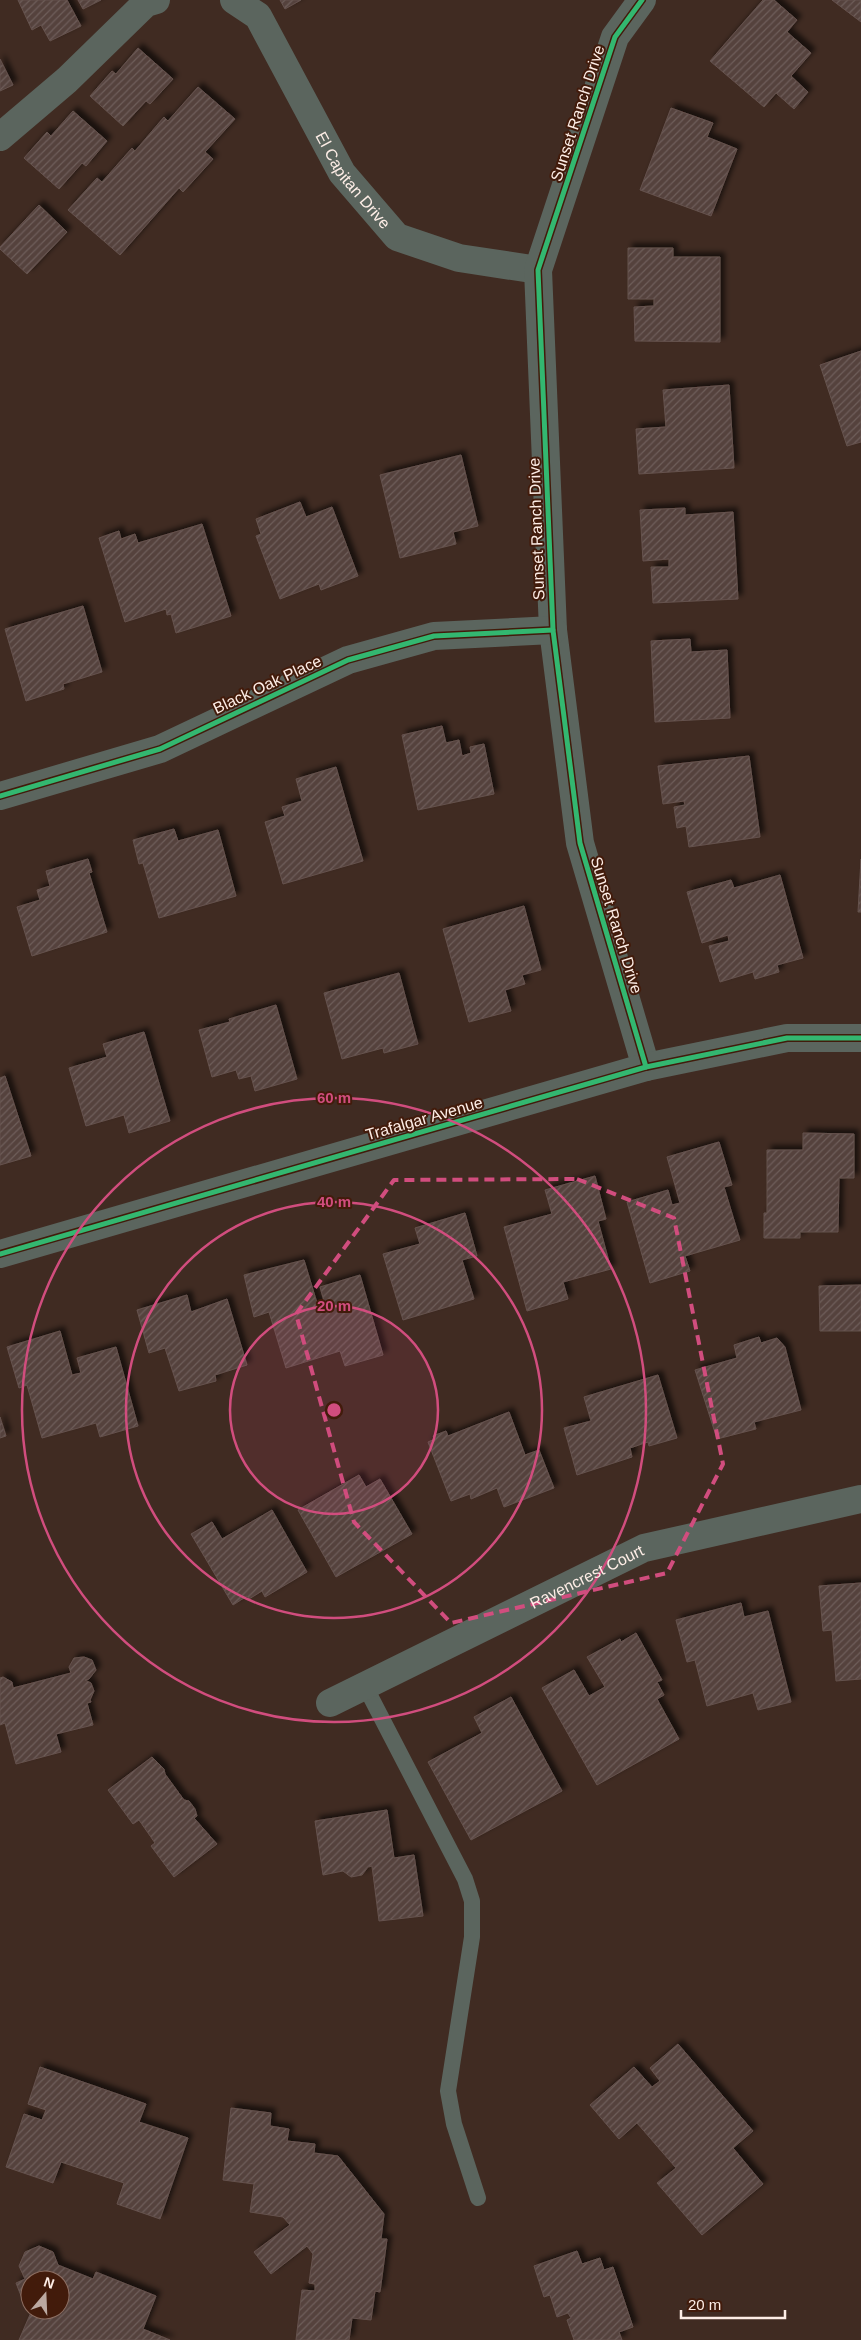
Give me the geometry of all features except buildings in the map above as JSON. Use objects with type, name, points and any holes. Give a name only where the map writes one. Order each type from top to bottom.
[{"type":"street","points":[[0,137],[67,80],[146,3],[156,0]]},
{"type":"street","name":"El Capitan Drive","points":[[234,0],[258,16],[342,173],[396,238],[459,258],[538,270]]},
{"type":"street","name":"Sunset Ranch Drive","points":[[642,0],[615,36],[538,270],[553,630],[580,843],[646,1067]]},
{"type":"street","name":"Black Oak Place","points":[[0,796],[160,749],[348,660],[434,636],[553,630]]},
{"type":"street","name":"Trafalgar Avenue","points":[[0,1254],[646,1067],[787,1038],[861,1038]]},
{"type":"street","name":"Ravencrest Court","points":[[330,1703],[644,1548],[861,1498]]},
{"type":"lane","points":[[365,1686],[465,1879],[472,1901],[472,1937],[448,2091],[454,2124],[478,2198]]},
{"type":"highlighted area","points":[[577,1179],[674,1218],[723,1464],[667,1573],[451,1623],[354,1522],[296,1314],[394,1180]]},
{"type":"cycle path","points":[[642,0],[615,37],[538,270],[553,630],[580,843],[646,1067]]},
{"type":"cycle path","points":[[0,796],[160,749],[348,660],[434,636],[553,630]]},
{"type":"cycle path","points":[[0,1254],[646,1067],[787,1038],[861,1038]]}]
